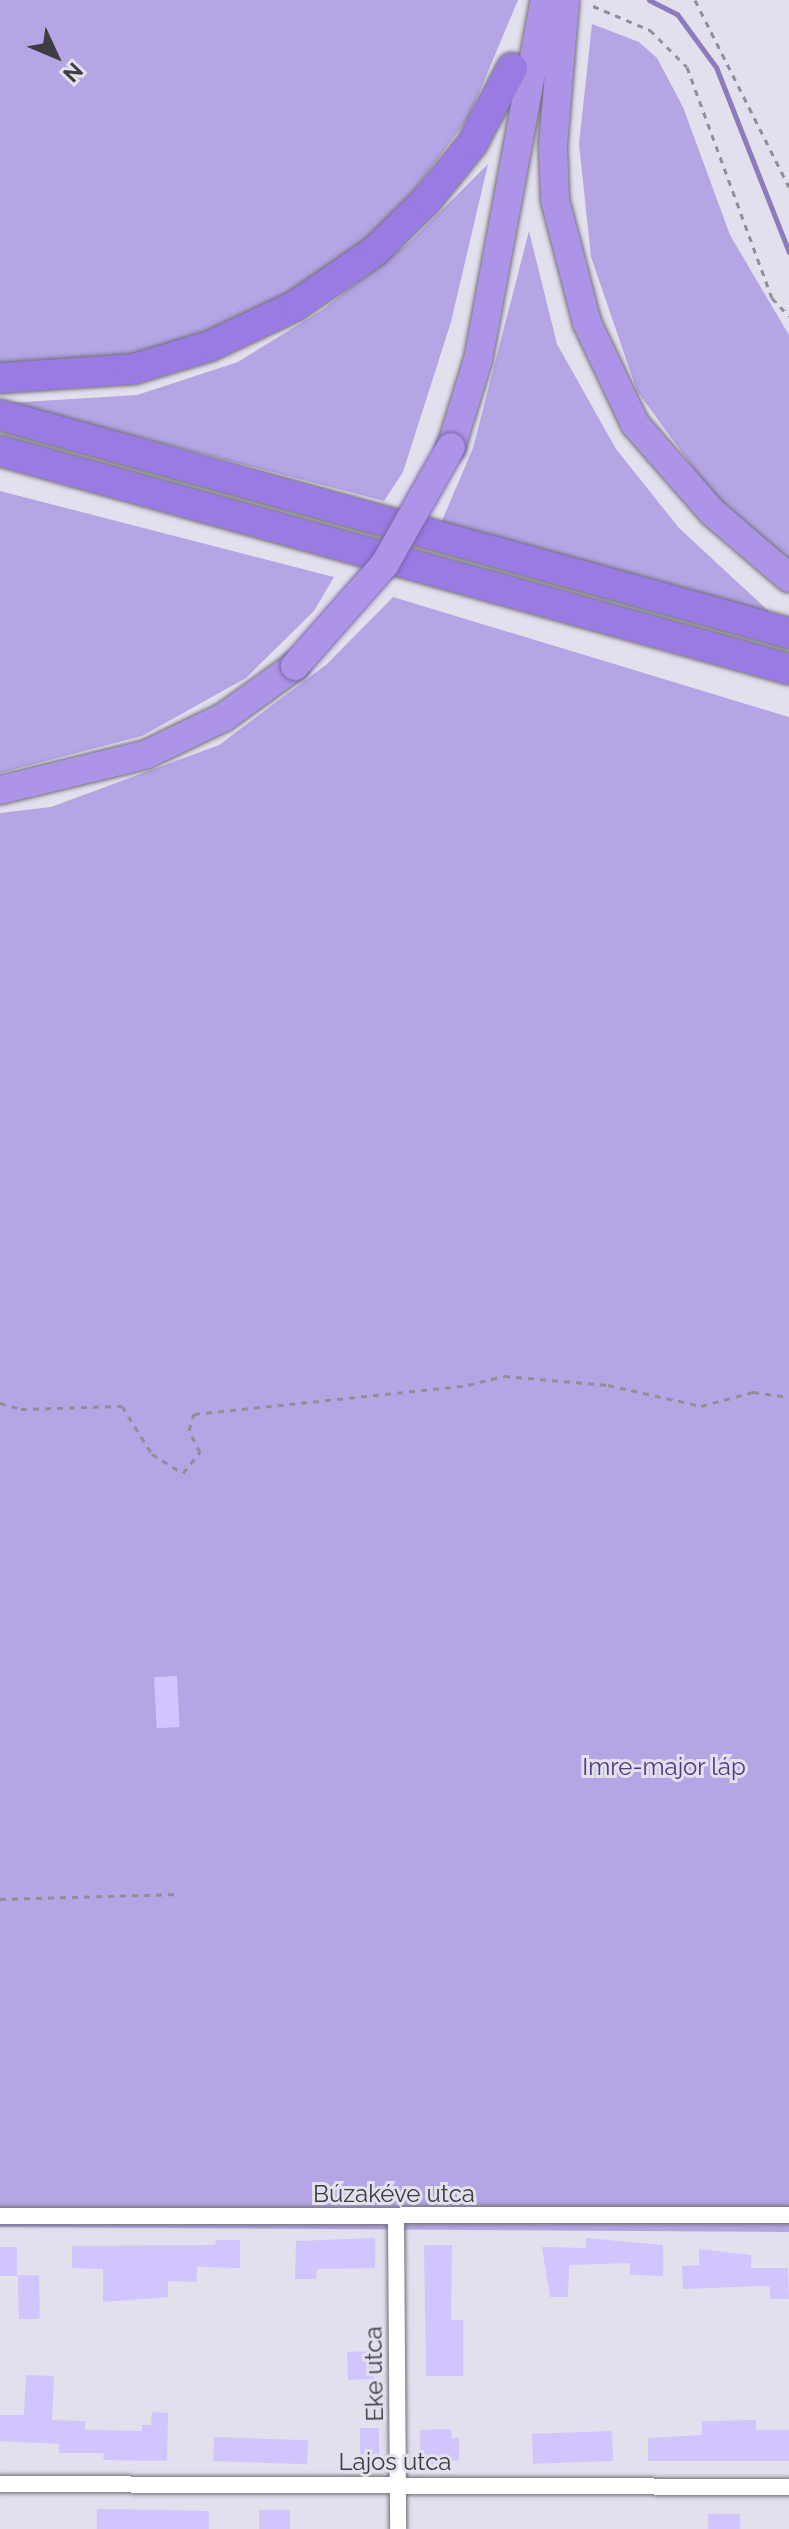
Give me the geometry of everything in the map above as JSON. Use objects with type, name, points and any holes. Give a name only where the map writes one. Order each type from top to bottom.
[{"type":"highway","points":[[0,378],[134,369],[210,346],[295,306],[375,251],[426,201],[472,144],[512,68],[535,0]]},
{"type":"highway","points":[[0,790],[145,755],[224,717],[295,666],[385,564],[451,447],[478,360],[545,0]]},
{"type":"highway","points":[[521,141],[556,0]]},
{"type":"highway","points":[[565,0],[553,145],[555,200],[587,323],[635,424],[713,513],[789,578]]},
{"type":"highway","points":[[0,415],[789,633]]},
{"type":"highway","points":[[0,451],[789,669]]},
{"type":"highway","points":[[0,468],[49,465]]},
{"type":"street","name":"Búzakéve utca","points":[[0,2216],[396,2219],[789,2215]]},
{"type":"street","name":"Eke utca","points":[[396,2219],[398,2529]]},
{"type":"street","name":"Lajos utca","points":[[0,2484],[789,2487]]},
{"type":"path","points":[[695,0],[789,187]]},
{"type":"path","points":[[593,6],[650,30],[687,67],[772,298],[789,316]]},
{"type":"path","points":[[0,1403],[21,1409],[122,1406],[152,1454],[183,1473],[200,1452],[189,1430],[194,1414],[468,1385],[504,1376],[608,1385],[701,1406],[753,1392],[789,1397]]},
{"type":"path","points":[[0,1899],[180,1894]]},
{"type":"green space","points":[[0,0],[518,0],[469,117],[407,200],[334,269],[246,321],[92,369],[0,370]]},
{"type":"green space","points":[[592,24],[639,42],[657,58],[683,107],[730,235],[789,335],[789,559],[711,492],[637,391],[591,257],[579,144]]},
{"type":"green space","points":[[488,164],[451,322],[403,472],[384,501],[7,403],[137,395],[238,362],[322,310],[411,241]]},
{"type":"green space","points":[[529,231],[557,344],[616,449],[679,528],[775,617],[441,523],[473,448]]},
{"type":"green space","points":[[0,491],[334,577],[314,611],[246,678],[142,736],[0,773]]},
{"type":"green space","name":"Imre-major láp","points":[[393,597],[789,717],[789,2232],[0,2227],[0,813],[51,807],[219,745],[327,664]]},
{"type":"building","points":[[177,1676],[180,1727],[157,1728],[154,1677]]},
{"type":"building","points":[[375,2238],[375,2268],[317,2269],[316,2279],[295,2279],[296,2241]]},
{"type":"building","points":[[586,2238],[663,2245],[663,2276],[630,2275],[630,2263],[569,2265],[568,2297],[550,2297],[542,2247],[586,2248]]},
{"type":"building","points":[[216,2240],[240,2240],[240,2268],[197,2267],[197,2282],[168,2281],[168,2297],[103,2302],[103,2269],[72,2268],[72,2246],[215,2245]]},
{"type":"building","points":[[424,2245],[452,2245],[451,2320],[463,2320],[463,2376],[426,2376]]},
{"type":"building","points":[[0,2247],[17,2247],[17,2276],[0,2276]]},
{"type":"building","points":[[699,2249],[751,2255],[751,2268],[788,2268],[789,2299],[770,2299],[770,2287],[763,2286],[683,2289],[682,2266],[699,2265]]},
{"type":"building","points":[[18,2275],[39,2275],[40,2319],[19,2319]]},
{"type":"building","points":[[373,2351],[374,2379],[348,2380],[347,2352]]},
{"type":"building","points":[[26,2375],[54,2376],[52,2420],[85,2421],[85,2430],[142,2431],[142,2425],[151,2425],[152,2412],[168,2413],[167,2461],[103,2460],[104,2453],[59,2453],[59,2444],[0,2441],[0,2415],[24,2415]]},
{"type":"building","points":[[756,2420],[756,2430],[789,2430],[789,2461],[648,2461],[648,2438],[702,2435],[702,2421]]},
{"type":"building","points":[[360,2428],[379,2428],[379,2454],[360,2454]]},
{"type":"building","points":[[451,2429],[452,2438],[459,2438],[459,2460],[420,2466],[420,2430]]},
{"type":"building","points":[[612,2431],[613,2461],[533,2464],[532,2434]]},
{"type":"building","points":[[214,2437],[308,2440],[307,2464],[213,2461]]},
{"type":"building","points":[[97,2509],[209,2511],[209,2529],[97,2529]]},
{"type":"building","points":[[259,2510],[290,2510],[290,2529],[259,2529]]},
{"type":"building","points":[[708,2514],[740,2514],[740,2529],[708,2529]]},
{"type":"waterway","points":[[649,0],[677,14],[716,67],[789,252]]}]
